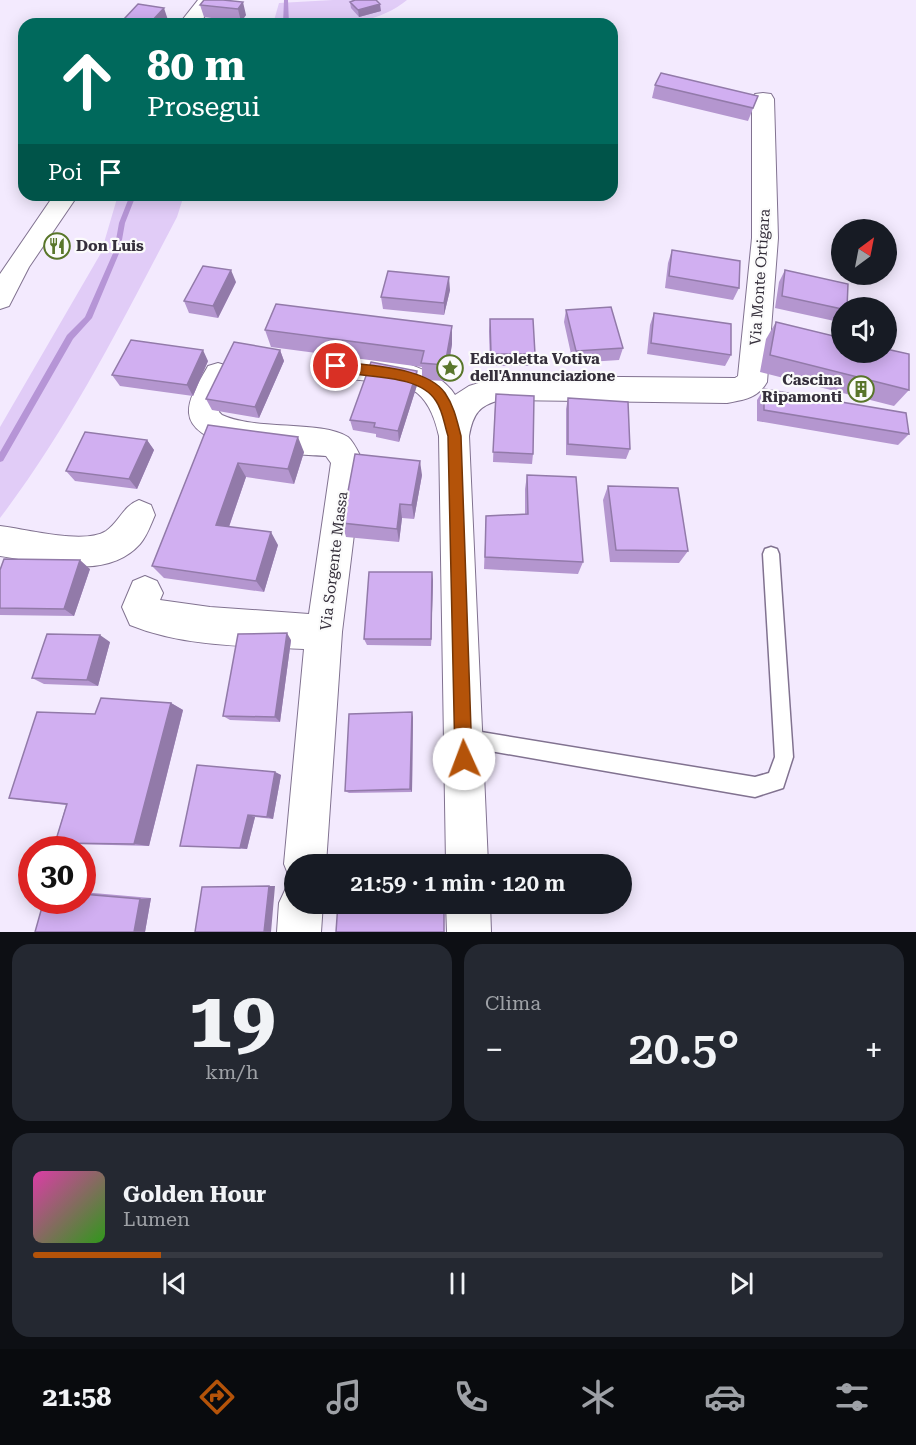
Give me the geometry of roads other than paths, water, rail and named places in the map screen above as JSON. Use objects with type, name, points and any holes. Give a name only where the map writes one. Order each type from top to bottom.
[{"type":"street","points":[[194,18],[208,0]]},
{"type":"street","name":"Via Monte Ortigara","points":[[467,854],[454,436],[459,411],[470,397],[501,388],[727,391],[742,389],[752,382],[765,238],[763,99]]},
{"type":"street","points":[[0,299],[9,263],[61,201]]},
{"type":"street","points":[[336,366],[407,376],[428,384],[439,394],[446,408],[454,436]]},
{"type":"street","name":"Via Sorgente Massa","points":[[218,374],[204,408],[209,425],[232,433],[328,443],[338,447],[345,454],[347,461],[324,632],[305,854]]},
{"type":"street","points":[[0,542],[65,550],[96,551],[122,540],[133,531],[139,515]]},
{"type":"street","points":[[145,593],[140,607],[143,613],[232,626],[324,632]]},
{"type":"street","points":[[299,932],[300,914]]},
{"type":"street","points":[[468,914],[469,932]]},
{"type":"lane","points":[[463,738],[755,787],[776,781],[784,757],[771,554]]},
{"type":"waterway","points":[[286,0],[286,18]]},
{"type":"waterway","points":[[0,459],[70,337],[88,318],[117,251],[122,223],[131,201]]},
{"type":"place","name":"Don Luis","points":[[57,246]]},
{"type":"place","name":"Edicoletta Votiva dell'Annunciazione","points":[[450,368]]},
{"type":"place","name":"Cascina Ripamonti","points":[[861,389]]}]
